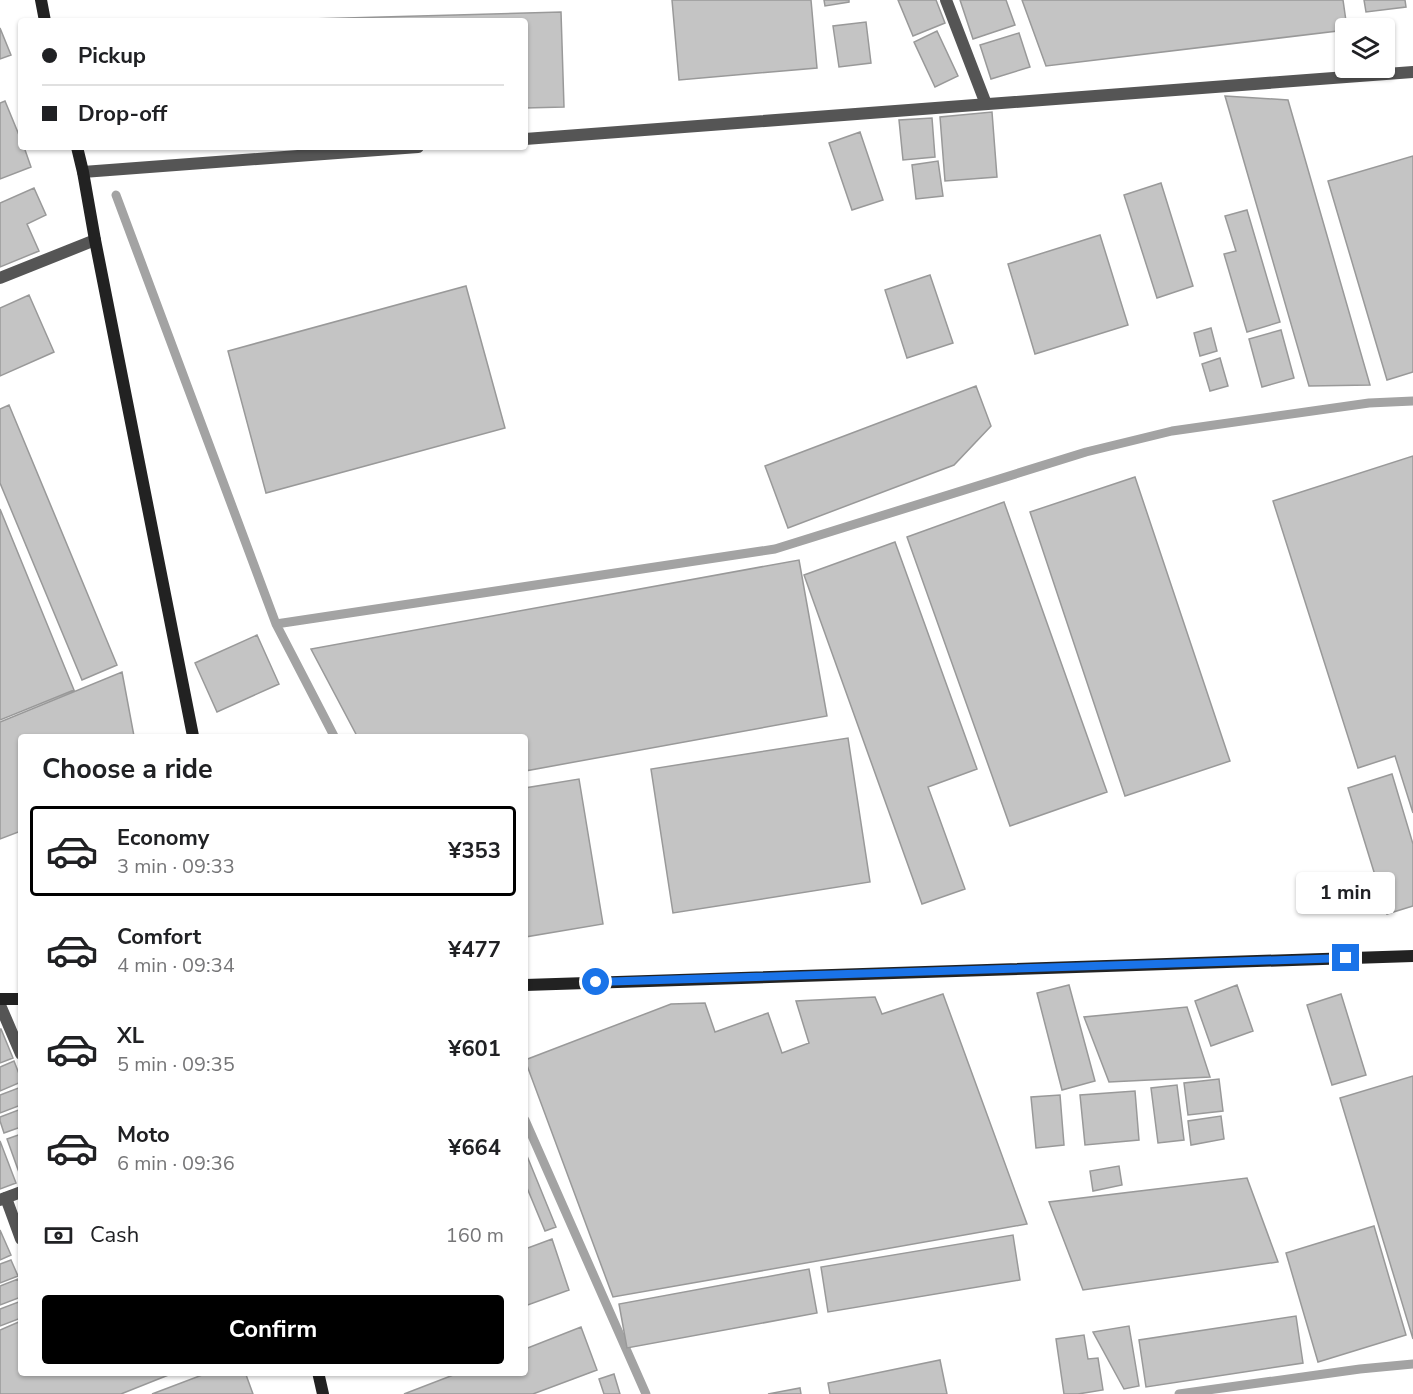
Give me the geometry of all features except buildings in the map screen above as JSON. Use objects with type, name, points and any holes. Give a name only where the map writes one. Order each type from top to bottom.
[{"type":"street","points":[[41,0],[44,18]]},
{"type":"street","points":[[946,0],[986,104]]},
{"type":"street","points":[[528,139],[1413,72]]},
{"type":"street","points":[[78,150],[193,734]]},
{"type":"street","points":[[83,172],[378,150]]},
{"type":"street","points":[[0,278],[95,240]]},
{"type":"street","points":[[528,984],[1413,956]]},
{"type":"street","points":[[0,999],[18,999]]},
{"type":"street","points":[[0,1005],[18,1047]]},
{"type":"street","points":[[18,1193],[3,1199],[18,1232]]},
{"type":"street","points":[[319,1376],[322,1394]]},
{"type":"waterway","points":[[116,195],[276,624],[333,734]]},
{"type":"waterway","points":[[276,624],[775,549],[1086,452],[1172,431],[1369,403],[1413,401]]},
{"type":"waterway","points":[[528,1127],[646,1394]]},
{"type":"waterway","points":[[1179,1394],[1413,1364]]},
{"type":"route","points":[[596,982],[1346,958]]}]
